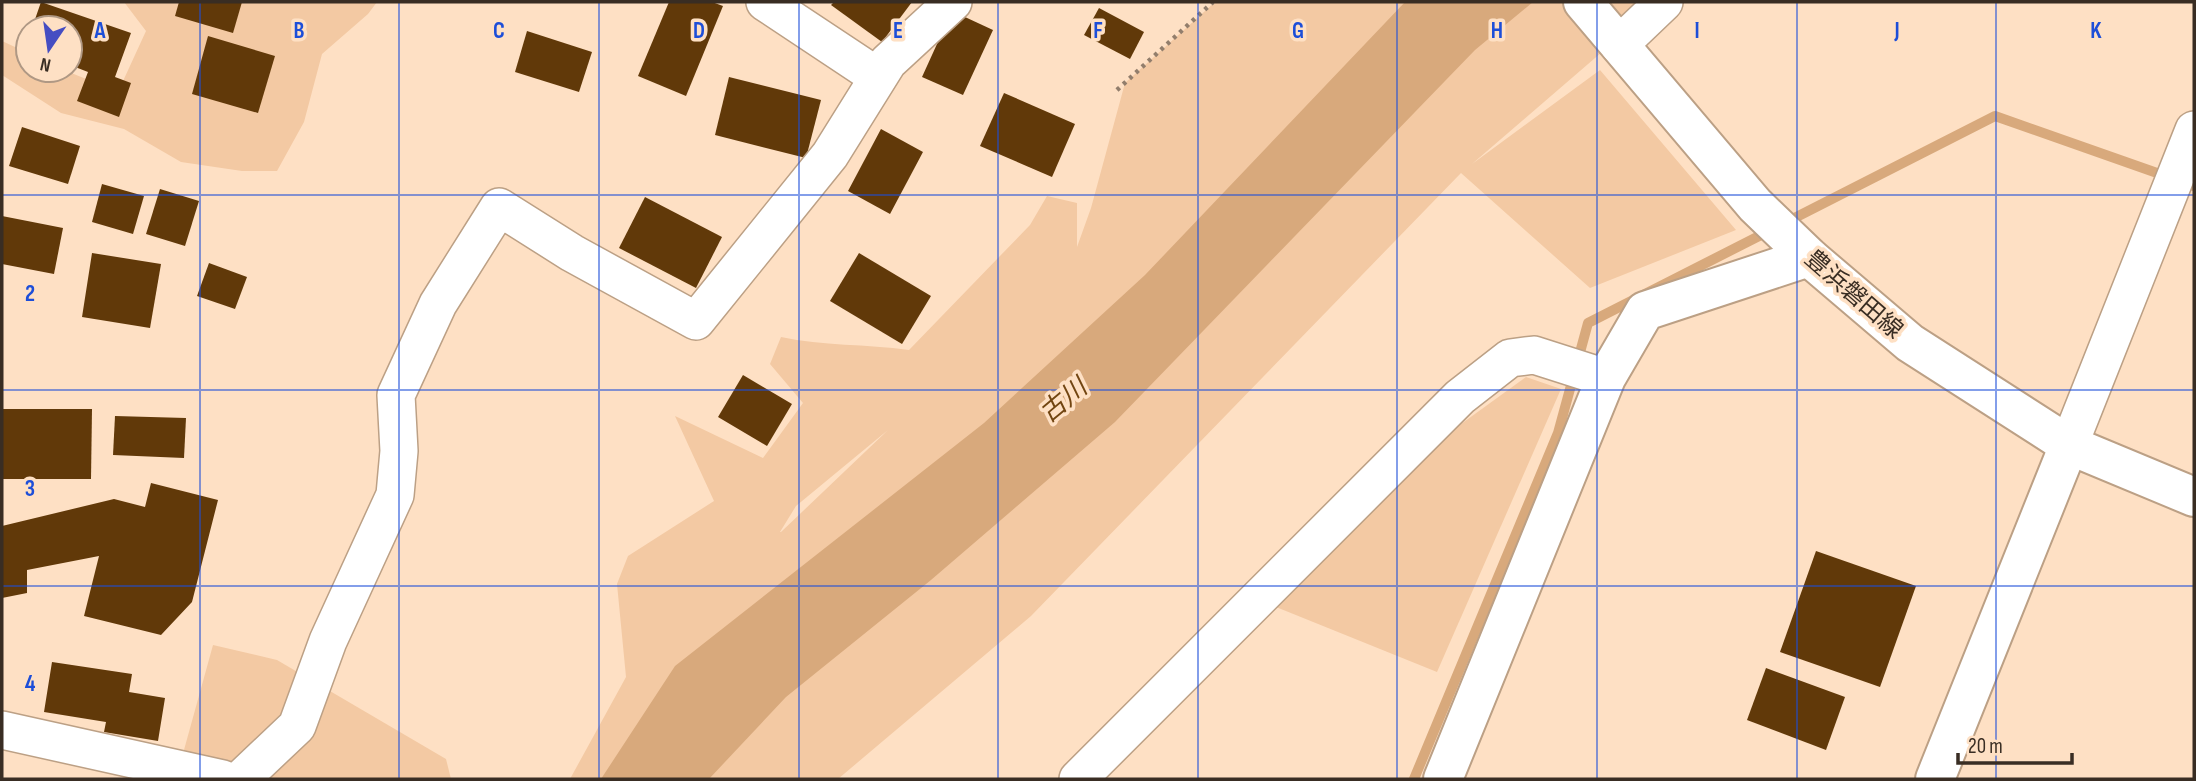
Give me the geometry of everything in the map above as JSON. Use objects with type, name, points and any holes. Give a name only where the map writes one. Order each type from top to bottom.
[{"type":"street","points":[[765,2],[878,77]]},
{"type":"street","points":[[241,779],[297,726],[328,641],[395,495],[399,451],[396,396],[438,304],[499,207],[572,253],[695,321],[830,155],[888,62],[953,2]]},
{"type":"street","name":"豊浜磐田線","points":[[1583,2],[1755,205],[1910,343],[2069,445],[2194,497]]},
{"type":"street","points":[[1619,45],[1664,2]]},
{"type":"street","points":[[1935,779],[2194,130]]},
{"type":"street","points":[[1443,779],[1606,379],[1645,311],[1801,248]]},
{"type":"street","points":[[1078,779],[1460,397],[1510,358],[1534,355],[1606,379]]},
{"type":"street","points":[[2,730],[223,779]]},
{"type":"path","points":[[1117,90],[1213,2]]},
{"type":"shaded area","points":[[124,2],[377,2],[368,14],[322,54],[304,122],[277,171],[242,171],[181,162],[124,129],[61,113],[16,84],[84,84],[84,78],[118,92],[146,31]]},
{"type":"shaded area","points":[[1215,2],[1660,2],[1472,164],[1600,70],[1736,230],[1590,288],[1461,173],[1031,616],[838,779],[570,779],[626,677],[617,584],[628,556],[714,501],[675,416],[763,458],[803,403],[770,364],[781,337],[909,350],[1030,225],[1047,196],[1077,203],[1077,247],[1091,208],[1125,83]],"holes":[[[888,430],[781,532],[796,506]]]},
{"type":"shaded area","points":[[2,41],[14,47],[14,83],[2,75]]},
{"type":"shaded area","points":[[1526,377],[1561,389],[1437,672],[1276,607],[1421,453]]},
{"type":"shaded area","points":[[213,645],[277,660],[446,759],[451,779],[182,779],[179,768]]},
{"type":"water","name":"古川","points":[[1405,2],[1533,2],[1475,50],[1115,422],[931,580],[786,697],[709,779],[601,779],[675,666],[984,423],[1145,275]]},
{"type":"building","points":[[41,2],[76,14],[37,14]]},
{"type":"building","points":[[179,2],[242,2],[233,33],[175,16]]},
{"type":"building","points":[[669,2],[712,2],[723,6],[686,96],[638,76]]},
{"type":"building","points":[[834,2],[912,2],[882,42],[831,5]]},
{"type":"building","points":[[1099,8],[1144,32],[1130,59],[1084,35]]},
{"type":"building","points":[[952,11],[993,30],[963,95],[922,77]]},
{"type":"building","points":[[84,17],[131,33],[115,77],[131,83],[119,117],[77,101],[88,72],[84,70]]},
{"type":"building","points":[[527,31],[592,52],[579,92],[515,72]]},
{"type":"building","points":[[208,36],[275,56],[258,113],[192,94]]},
{"type":"building","points":[[729,77],[821,100],[806,158],[715,135]]},
{"type":"building","points":[[1004,93],[1075,124],[1052,177],[980,146]]},
{"type":"building","points":[[22,127],[80,146],[68,184],[9,166]]},
{"type":"building","points":[[881,129],[923,152],[890,214],[848,191]]},
{"type":"building","points":[[102,184],[144,196],[133,234],[92,222]]},
{"type":"building","points":[[160,189],[199,201],[185,246],[146,234]]},
{"type":"building","points":[[645,197],[722,237],[696,288],[619,248]]},
{"type":"building","points":[[2,216],[63,228],[54,274],[2,264]]},
{"type":"building","points":[[92,253],[161,264],[150,328],[82,317]]},
{"type":"building","points":[[859,253],[931,296],[902,344],[830,301]]},
{"type":"building","points":[[209,263],[247,277],[235,309],[197,296]]},
{"type":"building","points":[[743,375],[792,404],[767,446],[718,417]]},
{"type":"building","points":[[2,409],[92,409],[91,479],[2,479]]},
{"type":"building","points":[[115,416],[186,418],[184,458],[113,455]]},
{"type":"building","points":[[151,483],[218,500],[192,602],[161,635],[84,616],[99,556],[27,570],[27,593],[2,598],[2,526],[114,499],[145,507]]},
{"type":"building","points":[[1816,551],[1916,586],[1880,687],[1780,652]]},
{"type":"building","points":[[52,662],[132,674],[129,692],[165,698],[158,741],[104,732],[106,722],[44,712]]},
{"type":"building","points":[[1766,668],[1845,697],[1826,750],[1747,720]]},
{"type":"waterway","points":[[1414,779],[1558,433],[1588,323],[1995,116],[2194,186]]}]
